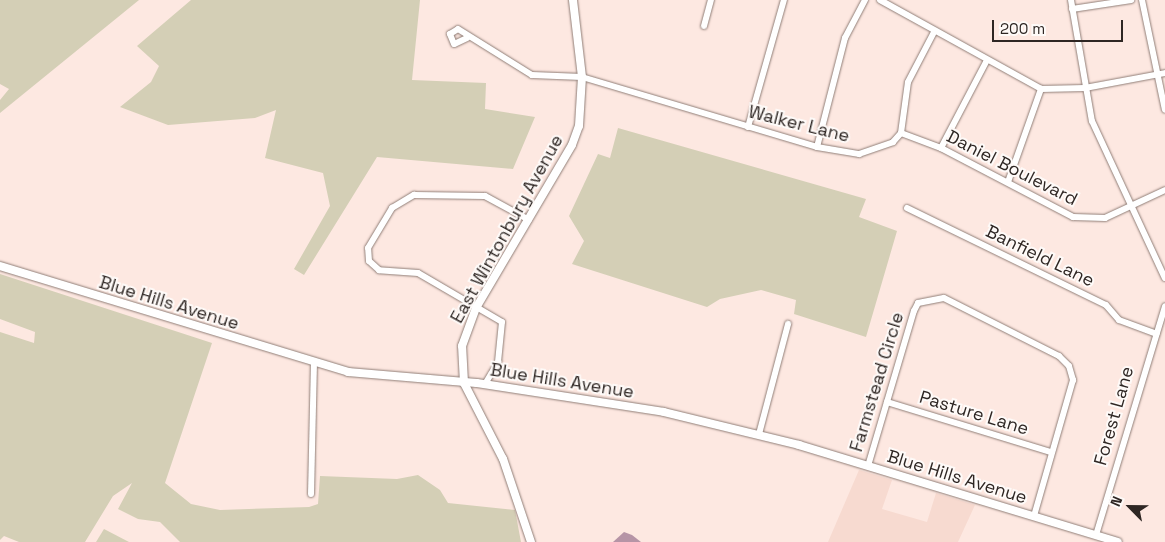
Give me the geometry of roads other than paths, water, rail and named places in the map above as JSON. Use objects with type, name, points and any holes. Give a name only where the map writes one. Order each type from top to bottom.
[{"type":"main road","name":"East Wintonbury Avenue","points":[[464,383],[463,339],[476,308],[572,146],[582,104],[582,77],[573,0]]},
{"type":"main road","name":"Blue Hills Avenue","points":[[0,266],[314,363],[378,377],[485,384],[664,412],[759,434],[1118,542]]},
{"type":"main road","points":[[464,383],[503,459],[531,542]]},
{"type":"street","points":[[704,26],[711,0]]},
{"type":"street","points":[[748,127],[784,0]]},
{"type":"street","points":[[817,147],[845,38],[865,0]]},
{"type":"street","points":[[880,0],[986,62],[1041,89],[1085,88],[1165,73]]},
{"type":"street","points":[[1071,0],[1092,121],[1163,266],[1165,278]]},
{"type":"street","points":[[1072,9],[1131,0]]},
{"type":"street","points":[[1142,0],[1165,110]]},
{"type":"street","points":[[901,133],[908,82],[934,32]]},
{"type":"street","name":"Walker Lane","points":[[467,38],[484,42],[532,75],[582,77],[817,147],[859,154],[884,146],[901,133]]},
{"type":"street","points":[[941,148],[986,62]]},
{"type":"street","points":[[1008,182],[1041,89]]},
{"type":"street","name":"Daniel Boulevard","points":[[901,133],[941,148],[1073,217],[1090,221],[1133,206],[1165,190]]},
{"type":"street","points":[[485,384],[498,362],[503,325],[499,318],[476,308],[419,274],[385,272],[372,265],[369,246],[390,211],[414,195],[479,195],[529,220]]},
{"type":"street","name":"Banfield Lane","points":[[907,208],[1106,305],[1119,320],[1157,334]]},
{"type":"street","name":"Farmstead Circle","points":[[868,466],[914,311],[918,303],[944,298],[1059,356],[1069,366],[1073,380],[1034,516]]},
{"type":"street","name":"Forest Lane","points":[[1096,535],[1165,306]]},
{"type":"street","points":[[759,434],[788,324]]},
{"type":"street","points":[[311,494],[314,363]]},
{"type":"street","name":"Pasture Lane","points":[[887,402],[1051,452]]}]
